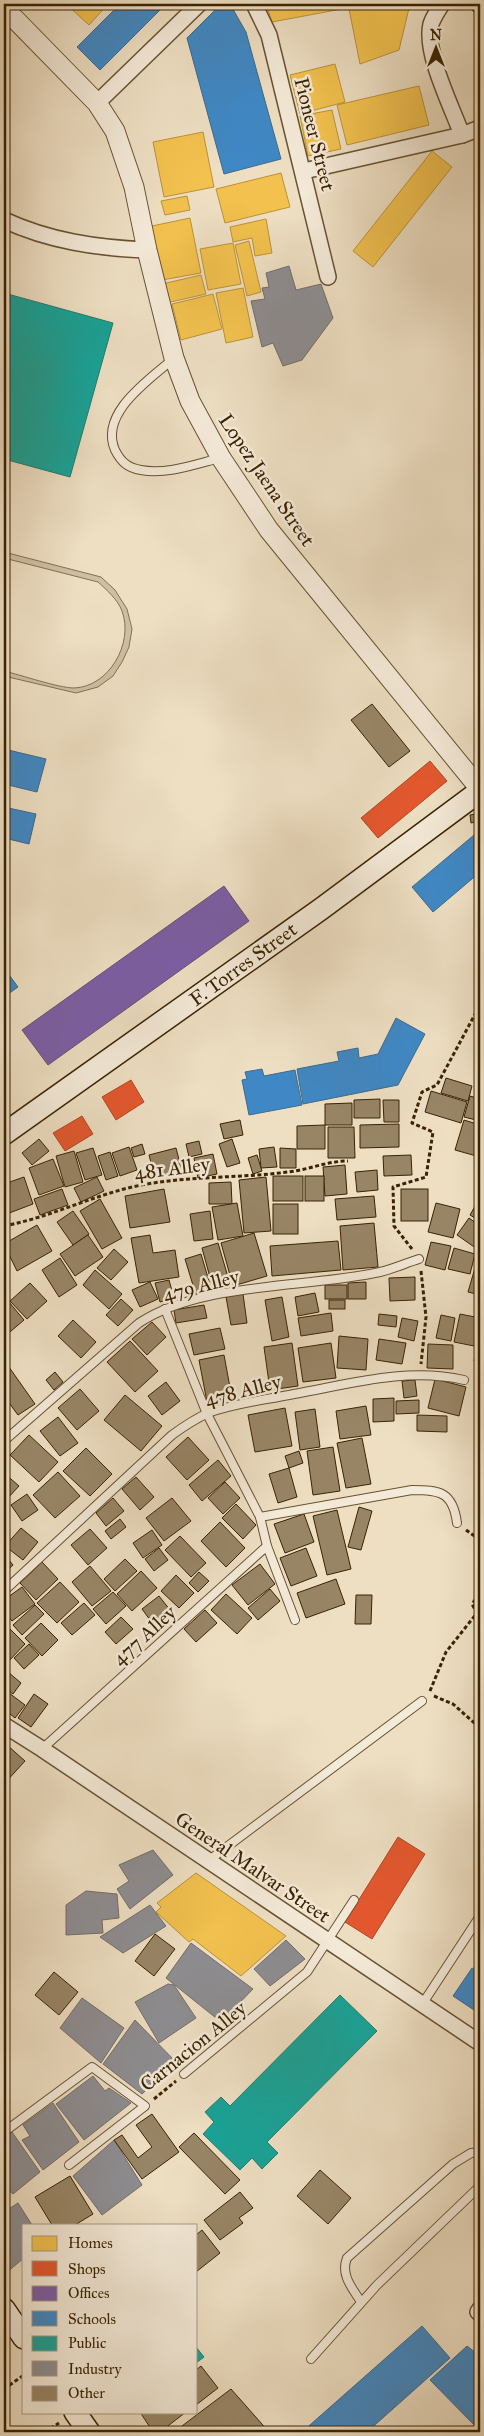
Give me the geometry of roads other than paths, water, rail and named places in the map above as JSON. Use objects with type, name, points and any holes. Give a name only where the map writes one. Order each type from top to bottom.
[{"type":"main road","name":"F. Torres Street","points":[[4,1134],[321,909],[480,790]]},
{"type":"main road","points":[[4,2309],[22,2335]]},
{"type":"main road","points":[[76,2414],[89,2432]]},
{"type":"street","points":[[97,103],[199,4]]},
{"type":"street","name":"Pioneer Street","points":[[254,4],[269,35],[304,171],[328,277]]},
{"type":"street","points":[[442,4],[431,25],[432,44],[435,61],[462,135]]},
{"type":"street","name":"Lopez Jaena Street","points":[[4,8],[97,103],[115,130],[126,156],[174,358],[190,402],[221,458],[269,530],[480,790]]},
{"type":"street","points":[[304,171],[462,135],[480,128]]},
{"type":"street","points":[[4,220],[21,228],[63,241],[112,249],[147,250]]},
{"type":"street","name":"General Malvar Street","points":[[4,1725],[423,2003],[480,2043]]},
{"type":"lane","points":[[174,358],[132,395],[121,408],[113,428],[113,445],[118,457],[127,466],[153,471],[221,458]]},
{"type":"lane","name":"479 Alley","points":[[4,1441],[139,1323],[165,1309],[192,1300],[241,1291],[380,1272],[420,1259]]},
{"type":"lane","points":[[165,1309],[208,1414],[260,1517],[267,1546],[295,1620]]},
{"type":"lane","name":"478 Alley","points":[[4,1591],[172,1435],[195,1419],[248,1403],[376,1379],[420,1374],[464,1380]]},
{"type":"lane","points":[[260,1517],[412,1490],[430,1490],[442,1493],[450,1499],[455,1508],[457,1523]]},
{"type":"lane","name":"477 Alley","points":[[42,1749],[267,1546]]},
{"type":"lane","points":[[208,1861],[422,1701]]},
{"type":"lane","name":"Carnacion Alley","points":[[184,2074],[300,1979],[314,1963],[354,1900]]},
{"type":"lane","points":[[423,2003],[480,1916]]},
{"type":"lane","name":"Carnacion Alley","points":[[4,2132],[92,2067],[145,2106],[69,2165]]},
{"type":"lane","points":[[361,2302],[346,2275],[344,2266],[347,2258],[453,2164],[471,2153],[480,2152]]},
{"type":"lane","points":[[311,2359],[361,2302],[480,2186]]}]
